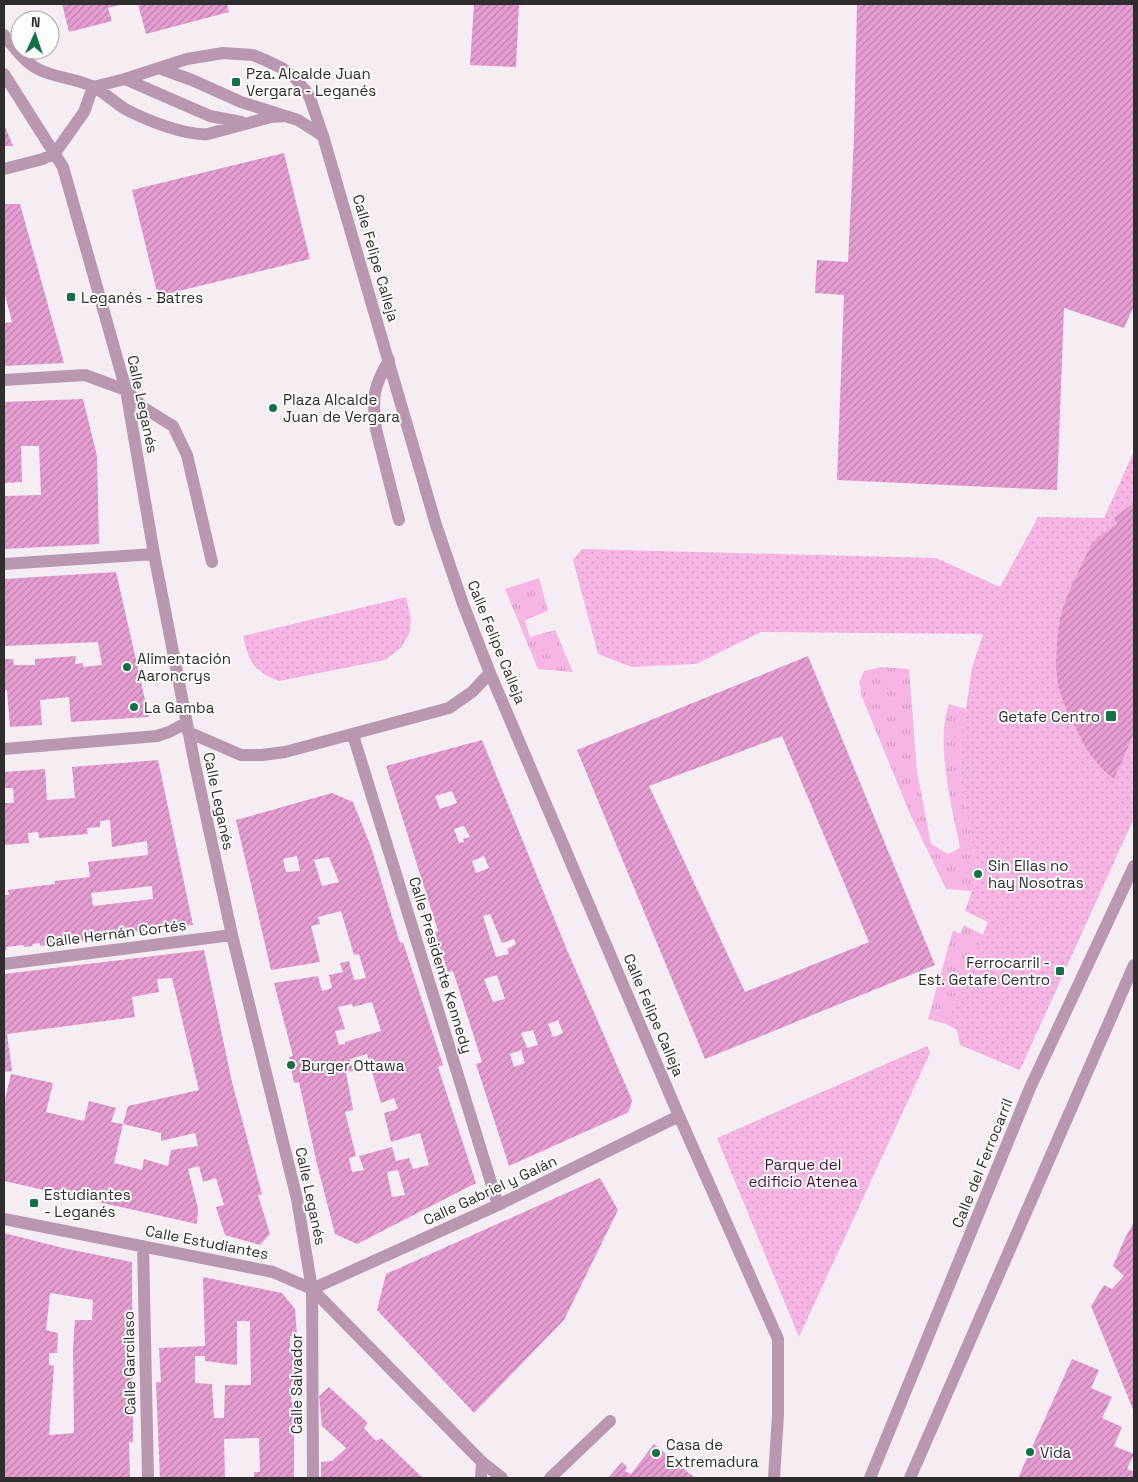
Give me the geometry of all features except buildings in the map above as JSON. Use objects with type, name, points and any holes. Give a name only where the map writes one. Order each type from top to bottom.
[{"type":"street","points":[[4,35],[35,67],[47,73],[93,87],[126,109],[184,132],[198,135],[208,134],[271,117],[286,116]]},
{"type":"street","name":"Calle Felipe Calleja","points":[[93,87],[187,59],[223,53],[253,55],[282,68],[295,78],[310,98],[324,136],[436,525],[463,604],[490,674],[679,1116],[778,1339],[778,1415],[774,1478]]},
{"type":"street","points":[[159,68],[192,80],[241,102],[298,120],[324,136]]},
{"type":"street","name":"Calle Leganés","points":[[4,74],[63,167],[126,390],[154,554],[187,727],[232,935],[297,1199],[312,1289]]},
{"type":"street","points":[[125,79],[210,116],[232,122],[248,123]]},
{"type":"street","points":[[4,169],[43,159],[55,153],[84,112],[93,87]]},
{"type":"street","points":[[389,360],[375,389],[374,415],[400,520]]},
{"type":"street","points":[[4,380],[85,375],[126,390],[144,408],[173,426],[187,455],[212,562]]},
{"type":"street","points":[[4,564],[154,554]]},
{"type":"street","points":[[4,749],[157,736],[187,727],[241,755],[285,752],[449,708],[472,692],[490,674]]},
{"type":"street","name":"Calle Presidente Kennedy","points":[[353,735],[498,1205]]},
{"type":"street","name":"Calle del Ferrocarril","points":[[870,1478],[1030,1088],[1134,866]]},
{"type":"street","name":"Calle Hernán Cortés","points":[[4,964],[232,935]]},
{"type":"street","points":[[910,1478],[1134,965]]},
{"type":"street","name":"Calle Gabriel y Galán","points":[[312,1289],[498,1205],[679,1116]]},
{"type":"street","name":"Calle Estudiantes","points":[[4,1219],[273,1272],[312,1289]]},
{"type":"street","name":"Calle Garcilaso","points":[[143,1246],[148,1478]]},
{"type":"street","points":[[312,1289],[482,1462],[502,1478]]},
{"type":"street","name":"Calle Salvador","points":[[312,1289],[313,1478]]},
{"type":"street","points":[[550,1478],[610,1421]]},
{"type":"street","points":[[481,1478],[482,1462]]},
{"type":"green space","points":[[1134,451],[1134,818],[1020,1070],[960,1045],[957,1030],[946,1024],[988,922],[965,911],[978,874],[960,777],[962,736],[972,668],[983,634],[761,632],[696,664],[632,667],[598,654],[573,560],[582,549],[936,558],[1000,587],[1038,517],[1104,518]]},
{"type":"green space","points":[[539,578],[548,611],[525,620],[530,637],[555,630],[573,672],[538,669],[505,589]]},
{"type":"green space","points":[[406,597],[411,619],[410,632],[401,648],[385,660],[279,681],[258,670],[250,659],[243,636]]},
{"type":"green space","points":[[881,667],[909,669],[917,771],[931,844],[948,854],[960,848],[946,776],[944,756],[945,720],[949,704],[966,709],[962,736],[960,777],[978,874],[972,891],[946,889],[911,816],[862,697],[859,682],[864,671]]},
{"type":"green space","points":[[964,925],[983,935],[946,1024],[928,1019],[953,930],[960,934]]},
{"type":"green space","name":"Parque del edificio Atenea","points":[[927,1046],[930,1053],[799,1337],[717,1138]]},
{"type":"place","name":"Pza. Alcalde Juan Vergara - Leganés","points":[[236,82]]},
{"type":"place","name":"Leganés - Batres","points":[[71,297]]},
{"type":"place","name":"Plaza Alcalde Juan de Vergara","points":[[273,408]]},
{"type":"place","name":"Alimentación Aaroncrys","points":[[127,667]]},
{"type":"place","name":"La Gamba","points":[[134,707]]},
{"type":"place","name":"Getafe Centro","points":[[1111,716]]},
{"type":"place","name":"Sin Ellas no hay Nosotras","points":[[978,874]]},
{"type":"place","name":"Ferrocarril - Est. Getafe Centro","points":[[1060,971]]},
{"type":"place","name":"Burger Ottawa","points":[[291,1065]]},
{"type":"place","name":"Estudiantes - Leganés","points":[[34,1203]]},
{"type":"place","name":"Vida","points":[[1030,1452]]},
{"type":"place","name":"Casa de Extremadura","points":[[656,1453]]}]
